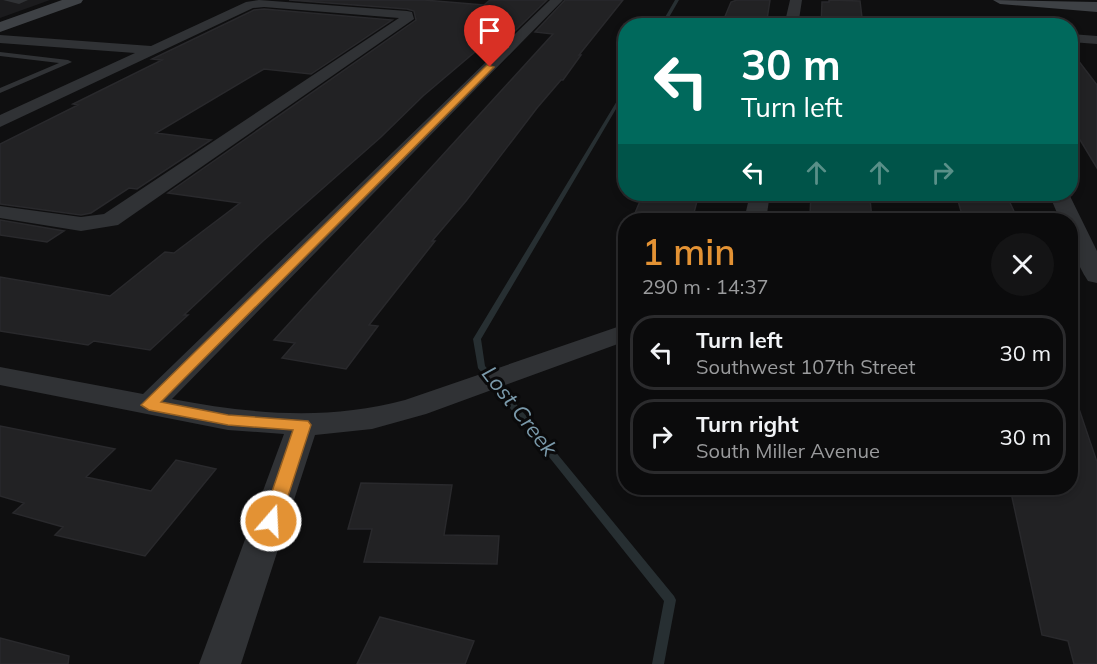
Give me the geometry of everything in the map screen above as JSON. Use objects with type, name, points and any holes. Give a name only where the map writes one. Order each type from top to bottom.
[{"type":"main road","points":[[0,27],[76,0]]},
{"type":"main road","points":[[1000,0],[1097,7]]},
{"type":"street","points":[[149,405],[557,0]]},
{"type":"street","points":[[793,18],[796,0]]},
{"type":"street","points":[[0,122],[250,5],[264,3],[406,15],[407,19],[110,220],[81,225],[0,212]]},
{"type":"street","points":[[0,39],[56,45],[78,50],[145,53]]},
{"type":"street","points":[[1078,39],[1097,40]]},
{"type":"street","points":[[1078,235],[1097,276]]},
{"type":"street","points":[[0,376],[228,420],[303,425],[372,419],[415,407],[618,335]]},
{"type":"street","points":[[220,664],[303,425]]},
{"type":"lane","points":[[6,0],[20,1]]},
{"type":"lane","points":[[0,9],[20,1]]},
{"type":"lane","points":[[0,50],[22,41]]},
{"type":"lane","points":[[0,54],[68,62],[0,91]]},
{"type":"shaded area","points":[[0,0],[50,0],[0,18]]},
{"type":"building","points":[[289,0],[424,0],[484,5],[490,0],[547,0],[515,31],[502,29],[423,96],[381,137],[263,241],[150,350],[94,341],[88,345],[0,331],[0,277],[110,296],[165,252],[174,253],[240,203],[168,193],[416,20],[414,11],[407,9]]},
{"type":"building","points":[[565,0],[623,0],[579,55],[581,55],[563,80],[537,108],[466,201],[432,241],[435,241],[369,325],[378,326],[346,369],[282,358],[295,343],[274,340],[553,34],[535,32]]},
{"type":"building","points":[[770,0],[767,18],[724,18],[731,2]]},
{"type":"building","points":[[829,0],[860,1],[862,18],[821,18],[822,2],[829,2]]},
{"type":"building","points":[[254,10],[392,20],[311,74],[264,69],[156,133],[211,140],[137,189],[129,188],[91,213],[81,215],[0,204],[0,144],[78,105],[73,104],[162,60],[152,59]]},
{"type":"building","points":[[1078,60],[1097,85],[1097,168],[1078,137]]},
{"type":"building","points":[[640,201],[697,201],[694,213],[635,213]]},
{"type":"building","points":[[811,201],[870,201],[871,213],[810,213]]},
{"type":"building","points":[[958,201],[1009,201],[1015,213],[962,213]]},
{"type":"building","points":[[0,220],[64,231],[47,242],[0,235]]},
{"type":"building","points":[[1078,406],[1097,462],[1097,664],[1074,664],[1068,641],[1042,635],[1012,495],[1078,495]]},
{"type":"building","points":[[0,426],[115,449],[86,477],[151,491],[176,460],[216,469],[145,556],[55,535],[63,527],[13,513],[24,503],[0,496]]},
{"type":"building","points":[[361,483],[452,485],[444,535],[499,536],[497,564],[364,562],[372,529],[348,529]]},
{"type":"building","points":[[380,617],[474,641],[465,664],[357,664]]},
{"type":"building","points":[[0,638],[69,656],[68,664],[0,664]]},
{"type":"waterway","name":"Lost Creek","points":[[667,18],[677,0]]},
{"type":"waterway","name":"Lost Creek","points":[[618,101],[477,339],[481,366],[670,600],[658,664]]},
{"type":"route","points":[[271,521],[303,425],[228,420],[149,405],[490,67]]}]
